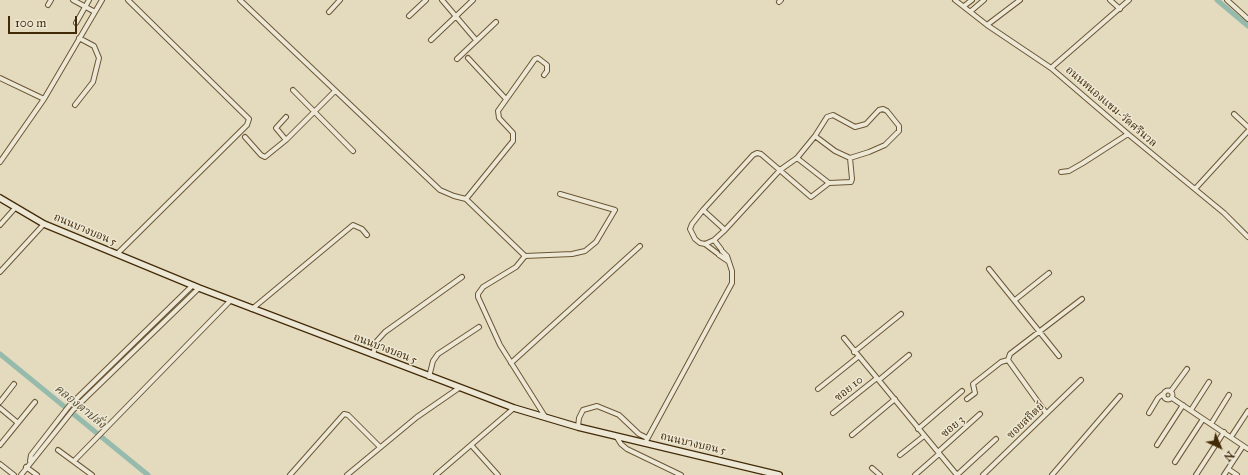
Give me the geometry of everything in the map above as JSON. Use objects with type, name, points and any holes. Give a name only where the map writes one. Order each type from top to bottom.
[{"type":"main road","name":"ถนนบางบอน 5","points":[[0,198],[44,224],[192,286],[514,408],[546,419],[616,436],[646,440],[779,475]]},
{"type":"street","points":[[48,5],[51,0]]},
{"type":"street","points":[[73,0],[94,12]]},
{"type":"street","points":[[76,23],[89,0]]},
{"type":"street","points":[[0,162],[44,99],[102,0]]},
{"type":"street","points":[[117,254],[243,135],[248,119],[245,114],[128,0]]},
{"type":"street","points":[[240,0],[440,190],[468,200],[525,256],[572,254],[585,251],[596,242],[615,210],[560,194]]},
{"type":"street","points":[[329,12],[340,0]]},
{"type":"street","points":[[409,16],[426,0]]},
{"type":"street","points":[[442,0],[476,40]]},
{"type":"street","points":[[431,40],[473,0]]},
{"type":"street","name":"ถนนหนองแขม-วัดศรีนวล","points":[[955,0],[987,25],[1052,68],[1128,134],[1195,189],[1248,237]]},
{"type":"street","points":[[964,6],[972,0]]},
{"type":"street","points":[[971,11],[984,0]]},
{"type":"street","points":[[987,25],[1020,0]]},
{"type":"street","points":[[1110,0],[1120,9]]},
{"type":"street","points":[[1052,68],[1129,0]]},
{"type":"street","points":[[1227,0],[1248,18]]},
{"type":"street","points":[[457,58],[496,22]]},
{"type":"street","points":[[75,105],[93,82],[99,58],[94,46],[79,38]]},
{"type":"street","points":[[468,58],[506,99]]},
{"type":"street","points":[[468,200],[513,141],[513,133],[497,114],[506,99],[535,59],[538,58],[547,65],[547,71],[544,75]]},
{"type":"street","points":[[0,78],[44,99]]},
{"type":"street","points":[[293,90],[353,151]]},
{"type":"street","points":[[243,135],[261,155],[265,157],[286,140],[335,91]]},
{"type":"street","points":[[705,244],[714,240],[725,230],[780,170],[797,158],[830,115],[833,115],[856,127],[866,124],[879,110],[887,111],[897,122],[900,131],[885,144],[869,152],[850,158],[835,151],[815,136]]},
{"type":"street","points":[[1234,114],[1248,127]]},
{"type":"street","points":[[286,117],[276,128],[286,140]]},
{"type":"street","points":[[1195,189],[1248,131]]},
{"type":"street","points":[[1061,172],[1074,168],[1128,134]]},
{"type":"street","points":[[728,261],[695,238],[690,229],[692,224],[753,155],[757,153],[761,154],[811,197],[829,183],[851,182],[850,158]]},
{"type":"street","points":[[797,158],[829,183]]},
{"type":"street","points":[[0,225],[16,207]]},
{"type":"street","points":[[704,210],[725,230]]},
{"type":"street","points":[[0,272],[44,224]]},
{"type":"street","points":[[252,309],[354,225],[362,229],[367,235]]},
{"type":"street","points":[[578,427],[579,418],[583,410],[597,406],[619,415],[646,440],[732,283],[732,271],[727,256],[714,240]]},
{"type":"street","points":[[511,363],[640,246]]},
{"type":"street","points":[[525,256],[521,263],[504,276],[483,287],[478,294],[478,297],[494,334],[546,419]]},
{"type":"street","points":[[990,269],[1059,356]]},
{"type":"street","points":[[1015,300],[1049,273]]},
{"type":"street","points":[[373,355],[376,342],[385,332],[462,277]]},
{"type":"street","points":[[30,462],[31,455],[68,406],[192,286]]},
{"type":"street","points":[[20,475],[73,410],[199,288]]},
{"type":"street","points":[[1008,360],[1010,354],[1040,333],[1082,299]]},
{"type":"street","points":[[74,461],[231,300]]},
{"type":"street","points":[[854,352],[902,314]]},
{"type":"street","points":[[155,323],[159,327]]},
{"type":"street","points":[[429,377],[433,361],[438,354],[479,327]]},
{"type":"street","points":[[844,338],[858,357],[895,399],[957,475],[996,439]]},
{"type":"street","name":"ซอย 10","points":[[833,413],[909,355]]},
{"type":"street","points":[[818,390],[858,357]]},
{"type":"street","points":[[117,359],[122,363]]},
{"type":"street","points":[[967,399],[974,393],[973,384],[1001,362],[1008,360]]},
{"type":"street","points":[[1008,360],[1046,413]]},
{"type":"street","points":[[1172,398],[1173,394],[1171,391],[1187,368]]},
{"type":"street","name":"ซอยสถิตย์","points":[[983,475],[1081,380]]},
{"type":"street","points":[[1191,410],[1209,382]]},
{"type":"street","points":[[0,402],[14,384]]},
{"type":"street","points":[[347,475],[417,416],[459,388]]},
{"type":"street","points":[[918,429],[962,390]]},
{"type":"street","points":[[1149,413],[1158,398],[1166,390],[1171,391]]},
{"type":"street","points":[[1163,394],[1167,400],[1172,398],[1248,449]]},
{"type":"street","points":[[1052,475],[1120,396]]},
{"type":"street","points":[[1211,424],[1229,396]]},
{"type":"street","points":[[78,397],[82,401]]},
{"type":"street","points":[[852,435],[895,399]]},
{"type":"street","points":[[0,445],[35,402]]},
{"type":"street","points":[[1157,445],[1183,405]]},
{"type":"street","points":[[0,408],[18,423]]},
{"type":"street","points":[[436,475],[472,446],[514,408]]},
{"type":"street","points":[[1231,437],[1248,411]]},
{"type":"street","points":[[290,475],[344,414],[348,415],[380,447]]},
{"type":"street","name":"ซอย 3","points":[[915,475],[980,414]]},
{"type":"street","points":[[1175,462],[1203,419]]},
{"type":"street","points":[[52,428],[56,431]]},
{"type":"street","points":[[1196,475],[1224,432]]},
{"type":"street","points":[[616,436],[621,444],[627,449],[681,475]]},
{"type":"street","points":[[900,455],[924,436]]},
{"type":"street","points":[[472,446],[498,475]]},
{"type":"street","points":[[1224,475],[1243,446]]},
{"type":"street","points":[[58,450],[92,475]]},
{"type":"street","points":[[0,464],[14,475]]},
{"type":"street","points":[[26,467],[37,475]]},
{"type":"street","points":[[872,468],[880,475]]},
{"type":"street","points":[[1228,469],[1237,475]]},
{"type":"waterway","points":[[1217,0],[1248,26]]},
{"type":"waterway","name":"คลองตาปลั่ง","points":[[0,354],[148,475]]}]
